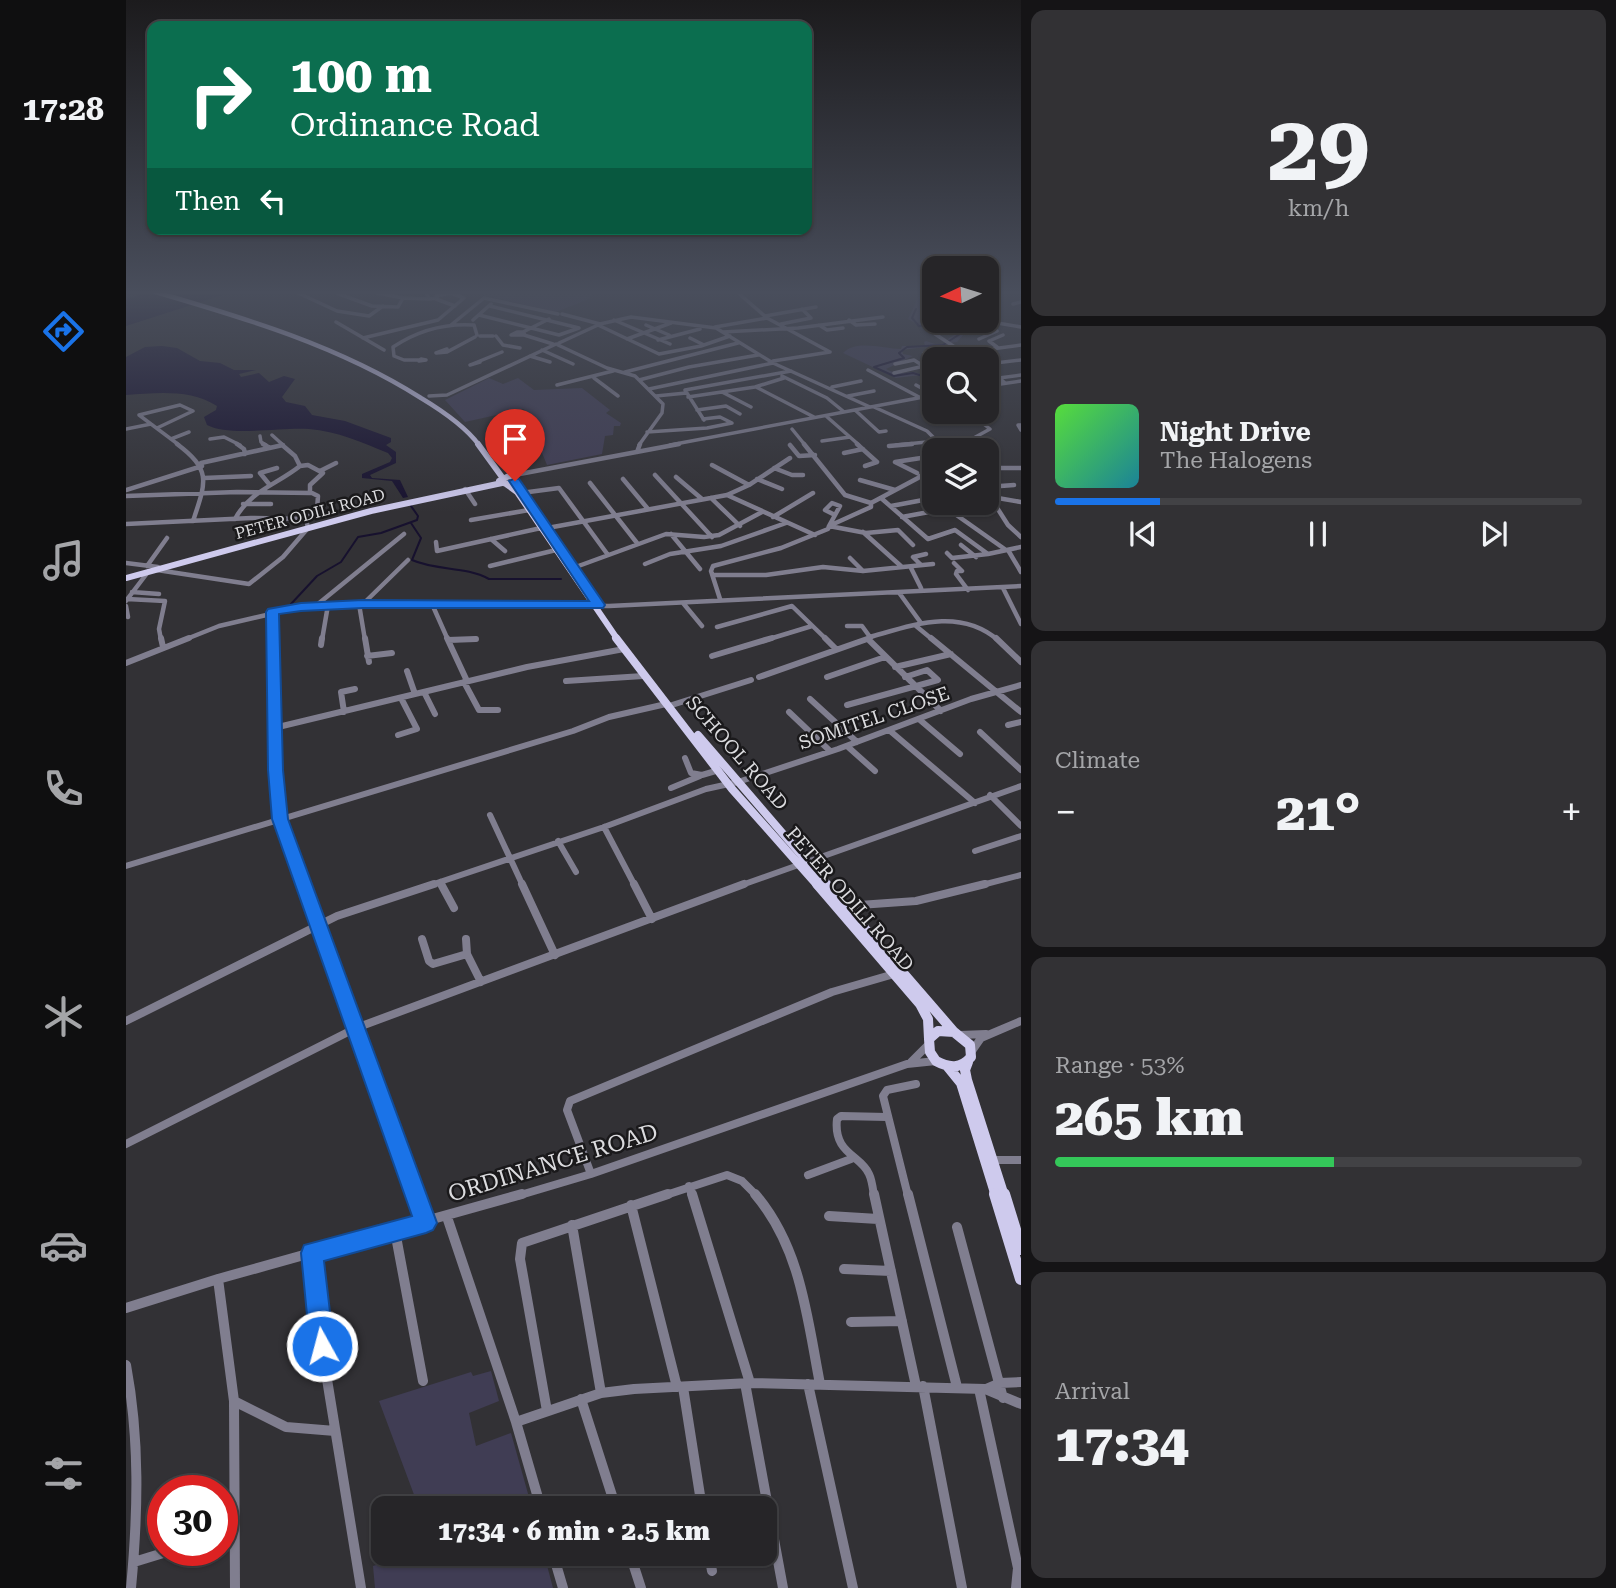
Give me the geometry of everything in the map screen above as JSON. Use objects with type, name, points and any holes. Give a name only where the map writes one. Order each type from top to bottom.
[{"type":"main road","points":[[358,365],[407,387],[436,405],[460,425],[507,480]]},
{"type":"main road","points":[[365,365],[399,380],[440,404],[484,445],[507,480]]},
{"type":"main road","name":"PETER ODILI ROAD","points":[[126,576],[307,525],[507,480]]},
{"type":"main road","name":"PETER ODILI ROAD","points":[[507,480],[543,528],[643,676],[719,770],[734,782],[732,789],[804,864],[927,1015],[927,1043]]},
{"type":"main road","name":"PETER ODILI ROAD","points":[[307,525],[507,480]]},
{"type":"main road","name":"SCHOOL ROAD","points":[[507,480],[521,493],[596,605],[669,705],[734,782]]},
{"type":"main road","name":"PETER ODILI ROAD","points":[[126,576],[158,568]]},
{"type":"main road","points":[[804,864],[845,906],[957,1034],[970,1056],[966,1075],[1021,1249]]},
{"type":"main road","points":[[957,1034],[938,1031],[927,1043],[940,1063],[953,1071],[961,1083],[1021,1279]]},
{"type":"main road","points":[[940,1063],[960,1066],[970,1056]]},
{"type":"street","points":[[440,404],[447,396],[511,365]]},
{"type":"street","points":[[603,365],[639,380],[663,404],[662,413],[647,432],[637,452]]},
{"type":"street","points":[[623,372],[650,365]]},
{"type":"street","points":[[639,380],[700,365]]},
{"type":"street","points":[[649,389],[757,365]]},
{"type":"street","points":[[778,365],[921,428],[933,438]]},
{"type":"street","points":[[894,373],[922,365]]},
{"type":"street","points":[[557,385],[593,378],[614,370]]},
{"type":"street","points":[[867,370],[921,398]]},
{"type":"street","points":[[647,432],[707,428],[732,423],[720,417],[704,419],[685,390],[791,371]]},
{"type":"street","points":[[777,373],[827,398],[844,411]]},
{"type":"street","points":[[999,377],[1021,375]]},
{"type":"street","points":[[593,378],[604,383],[618,396]]},
{"type":"street","points":[[656,396],[722,392],[755,387],[784,378]]},
{"type":"street","points":[[999,378],[1005,383]]},
{"type":"street","points":[[832,387],[860,381]]},
{"type":"street","points":[[999,384],[1021,381]]},
{"type":"street","points":[[916,385],[922,388]]},
{"type":"street","points":[[755,387],[816,418]]},
{"type":"street","points":[[848,396],[874,391]]},
{"type":"street","points":[[722,392],[751,407]]},
{"type":"street","points":[[429,396],[447,396]]},
{"type":"street","points":[[507,480],[534,472],[921,398]]},
{"type":"street","points":[[157,428],[193,411],[180,405],[140,414],[151,424],[202,465],[205,478],[193,521]]},
{"type":"street","points":[[697,410],[726,406],[740,414]]},
{"type":"street","points":[[855,410],[879,432],[886,431]]},
{"type":"street","points":[[827,416],[877,462],[865,466]]},
{"type":"street","points":[[126,429],[151,424]]},
{"type":"street","points":[[977,438],[990,429],[984,424]]},
{"type":"street","points":[[792,429],[845,495],[871,503],[922,473]]},
{"type":"street","points":[[171,439],[189,432]]},
{"type":"street","points":[[272,435],[295,456],[300,466]]},
{"type":"street","points":[[210,439],[217,436],[233,439],[244,449],[245,454]]},
{"type":"street","points":[[260,436],[261,442],[270,448]]},
{"type":"street","points":[[822,442],[850,437]]},
{"type":"street","points":[[889,446],[922,443]]},
{"type":"street","points":[[126,490],[202,465],[284,445]]},
{"type":"street","points":[[790,445],[799,456],[814,455]]},
{"type":"street","points":[[844,453],[863,449]]},
{"type":"street","points":[[436,542],[437,551],[543,528],[727,495],[749,485],[790,458]]},
{"type":"street","points":[[917,473],[895,462],[922,458]]},
{"type":"street","points":[[320,471],[336,463]]},
{"type":"street","points":[[235,519],[253,492],[306,464],[323,474],[310,485],[310,493]]},
{"type":"street","points":[[712,465],[749,485]]},
{"type":"street","points":[[229,477],[230,467]]},
{"type":"street","points":[[269,484],[260,473],[278,468]]},
{"type":"street","points":[[774,468],[792,475],[803,475]]},
{"type":"street","points":[[999,468],[1021,468]]},
{"type":"street","points":[[654,475],[712,537]]},
{"type":"street","points":[[205,478],[251,476]]},
{"type":"street","points":[[676,477],[702,499]]},
{"type":"street","points":[[623,479],[648,509]]},
{"type":"street","points":[[757,479],[782,489]]},
{"type":"street","points":[[860,480],[895,490]]},
{"type":"street","points":[[590,483],[637,543]]},
{"type":"street","points":[[999,486],[1014,485]]},
{"type":"street","points":[[521,493],[559,488],[608,555]]},
{"type":"street","points":[[465,489],[475,504]]},
{"type":"street","points":[[126,496],[253,492],[310,493],[318,496],[317,510],[283,557],[249,584],[158,568]]},
{"type":"street","points":[[282,502],[287,493]]},
{"type":"street","points":[[773,517],[813,493]]},
{"type":"street","points":[[727,495],[815,535]]},
{"type":"street","points":[[1014,495],[1021,501]]},
{"type":"street","points":[[999,496],[1021,501]]},
{"type":"street","points":[[711,498],[740,526]]},
{"type":"street","points":[[881,498],[928,539],[955,530],[988,554]]},
{"type":"street","points":[[891,506],[922,500]]},
{"type":"street","points":[[829,526],[871,507],[871,503]]},
{"type":"street","points":[[243,504],[271,504]]},
{"type":"street","points":[[471,520],[529,510]]},
{"type":"street","points":[[573,568],[637,543],[671,534],[712,537],[740,526],[762,512]]},
{"type":"street","points":[[999,512],[1006,524],[1021,537]]},
{"type":"street","points":[[902,517],[922,513]]},
{"type":"street","points":[[720,599],[711,571],[713,566],[781,548],[815,535],[830,528],[835,515]]},
{"type":"street","points":[[956,515],[1007,550],[1021,572]]},
{"type":"street","points":[[126,524],[235,519],[307,525]]},
{"type":"street","points":[[645,564],[662,556],[721,546],[786,523]]},
{"type":"street","points":[[829,526],[863,532],[898,530],[913,545]]},
{"type":"street","points":[[863,532],[902,567]]},
{"type":"street","points":[[316,606],[404,534]]},
{"type":"street","points":[[671,534],[700,569]]},
{"type":"street","points":[[128,617],[126,602],[167,538]]},
{"type":"street","points":[[491,539],[505,551]]},
{"type":"street","points":[[961,545],[976,557]]},
{"type":"street","points":[[947,553],[952,558],[976,557],[1021,547]]},
{"type":"street","points":[[490,566],[556,550]]},
{"type":"street","points":[[921,565],[912,557],[926,554]]},
{"type":"street","points":[[850,558],[863,571]]},
{"type":"street","points":[[361,604],[408,560]]},
{"type":"street","points":[[126,563],[148,569]]},
{"type":"street","points":[[954,563],[962,571],[956,574],[968,590]]},
{"type":"street","points":[[714,575],[766,575],[823,567],[863,571],[933,564]]},
{"type":"street","points":[[911,568],[921,587]]},
{"type":"street","points":[[172,581],[178,573]]},
{"type":"street","points":[[126,663],[219,626],[273,612],[316,606],[683,603],[720,599],[900,594],[1021,586]]},
{"type":"street","points":[[1003,588],[1021,624]]},
{"type":"street","points":[[132,592],[159,594]]},
{"type":"street","points":[[900,594],[919,625],[1021,712]]},
{"type":"street","points":[[126,602],[165,601],[159,629],[163,647]]},
{"type":"street","points":[[683,603],[702,626]]},
{"type":"street","points":[[361,604],[368,659],[392,653]]},
{"type":"street","points":[[432,604],[480,712],[498,710]]},
{"type":"street","points":[[321,645],[328,605]]},
{"type":"street","points":[[717,627],[792,606],[836,649]]},
{"type":"street","points":[[273,612],[274,728],[280,819],[426,1223]]},
{"type":"street","points":[[759,677],[869,638],[919,625],[957,620],[969,622],[991,634],[1021,662]]},
{"type":"street","points":[[712,656],[812,626]]},
{"type":"street","points":[[846,626],[862,626],[885,657],[941,711]]},
{"type":"street","points":[[448,640],[476,639]]},
{"type":"street","points":[[274,728],[562,659],[624,649]]},
{"type":"street","points":[[895,667],[951,654]]},
{"type":"street","points":[[827,677],[885,657]]},
{"type":"street","points":[[847,705],[938,680],[927,670],[905,677]]},
{"type":"street","points":[[407,671],[415,694]]},
{"type":"street","points":[[566,681],[643,676]]},
{"type":"street","points":[[126,866],[573,732],[609,717],[669,705],[751,680]]},
{"type":"street","name":"SOMITEL CLOSE","points":[[126,1021],[317,924],[604,827],[645,810],[847,746],[1021,684]]},
{"type":"street","points":[[344,712],[341,692],[355,689]]},
{"type":"street","points":[[424,692],[435,714]]},
{"type":"street","points":[[398,735],[417,729],[401,698]]},
{"type":"street","points":[[810,699],[857,742]]},
{"type":"street","points":[[789,712],[830,751]]},
{"type":"street","points":[[920,720],[960,754]]},
{"type":"street","points":[[1008,725],[1021,722]]},
{"type":"street","points":[[889,730],[975,803]]},
{"type":"street","points":[[980,732],[1021,770]]},
{"type":"street","points":[[847,746],[875,771]]},
{"type":"street","points":[[685,758],[691,773],[702,775]]},
{"type":"street","points":[[671,788],[719,770]]},
{"type":"street","points":[[126,1144],[356,1028],[703,898],[1021,786]]},
{"type":"street","points":[[990,795],[1021,826]]},
{"type":"street","points":[[490,815],[555,955]]},
{"type":"street","points":[[604,827],[652,919]]},
{"type":"street","points":[[975,851],[1021,836]]},
{"type":"street","points":[[558,841],[576,872]]},
{"type":"street","points":[[845,906],[916,901],[1021,874]]},
{"type":"street","points":[[440,882],[454,908]]},
{"type":"street","points":[[422,939],[429,961],[433,964],[467,954]]},
{"type":"street","points":[[466,939],[467,954],[481,982]]},
{"type":"street","points":[[591,1174],[567,1110],[570,1101],[832,992],[894,974]]},
{"type":"street","points":[[970,1056],[977,1041],[1021,1021]]},
{"type":"street","points":[[957,1034],[988,1034]]},
{"type":"street","points":[[907,1065],[927,1043]]},
{"type":"street","points":[[907,1065],[925,1060],[940,1063]]},
{"type":"street","name":"ORDINANCE ROAD","points":[[126,1308],[218,1279],[426,1223],[591,1174],[907,1065]]},
{"type":"street","points":[[916,1084],[884,1092],[887,1117],[957,1387]]},
{"type":"street","points":[[887,1117],[876,1114],[837,1118],[836,1128],[845,1152],[869,1172],[902,1321],[920,1386],[962,1588]]},
{"type":"street","points":[[808,1175],[851,1158]]},
{"type":"street","points":[[993,1160],[1021,1160]]},
{"type":"street","points":[[547,1411],[520,1249],[522,1243],[721,1176],[737,1177],[761,1200],[777,1222],[794,1262],[853,1588]]},
{"type":"street","points":[[689,1186],[748,1383],[783,1588]]},
{"type":"street","points":[[631,1205],[680,1387],[700,1496]]},
{"type":"street","points":[[829,1216],[878,1219]]},
{"type":"street","points":[[447,1217],[516,1422],[538,1496]]},
{"type":"street","points":[[572,1225],[601,1393]]},
{"type":"street","points":[[957,1227],[1003,1398]]},
{"type":"street","points":[[395,1231],[424,1381]]},
{"type":"street","points":[[312,1253],[319,1325],[361,1588]]},
{"type":"street","points":[[844,1269],[891,1271]]},
{"type":"street","points":[[218,1279],[234,1401],[234,1475]]},
{"type":"street","points":[[851,1322],[902,1321]]},
{"type":"street","points":[[126,1365],[137,1422],[131,1588]]},
{"type":"street","points":[[982,1389],[1000,1383],[1021,1382]]},
{"type":"street","points":[[516,1422],[601,1393],[748,1383],[957,1387],[982,1389],[1021,1404]]},
{"type":"street","points":[[982,1389],[1018,1569],[1016,1588]]},
{"type":"street","points":[[581,1399],[612,1496]]},
{"type":"street","points":[[234,1401],[286,1427],[335,1431]]},
{"type":"street","points":[[134,1562],[147,1558]]},
{"type":"street","points":[[235,1566],[235,1588]]},
{"type":"street","points":[[557,1566],[563,1588]]},
{"type":"street","points":[[635,1566],[641,1588]]},
{"type":"street","points":[[711,1566],[712,1571]]},
{"type":"shaded area","points":[[126,365],[224,365],[234,370],[256,370],[239,374],[241,377],[259,373],[269,382],[284,376],[295,379],[282,397],[286,402],[305,406],[312,415],[345,421],[391,438],[391,442],[386,445],[396,452],[396,463],[370,475],[372,478],[400,480],[408,497],[403,498],[392,481],[362,478],[362,474],[390,462],[392,458],[388,453],[350,438],[309,429],[217,429],[207,425],[204,417],[216,410],[217,406],[207,401],[173,393],[126,395]]},
{"type":"shaded area","points":[[869,365],[894,365],[886,369],[921,375],[896,378]]},
{"type":"shaded area","points":[[489,378],[503,384],[518,378],[534,390],[582,388],[610,410],[606,413],[621,423],[620,426],[614,426],[613,435],[605,436],[602,454],[547,465],[524,409],[465,422],[445,400]]},
{"type":"shaded area","points":[[491,1371],[499,1401],[469,1413],[476,1446],[511,1433],[529,1496],[415,1496],[379,1401],[471,1372],[473,1376]]},
{"type":"shaded area","points":[[373,1566],[547,1566],[553,1588],[375,1588]]},
{"type":"waterway","points":[[880,365],[874,367],[894,376],[913,373],[922,376]]},
{"type":"waterway","points":[[291,604],[317,576],[341,562],[358,537],[381,533],[417,520],[418,516],[411,506]]},
{"type":"waterway","points":[[411,523],[421,538],[412,560],[470,572],[489,579],[561,579]]},
{"type":"route","points":[[322,1346],[312,1253],[426,1223],[280,819],[275,770],[273,612],[301,607],[363,604],[598,605],[515,481]]}]
